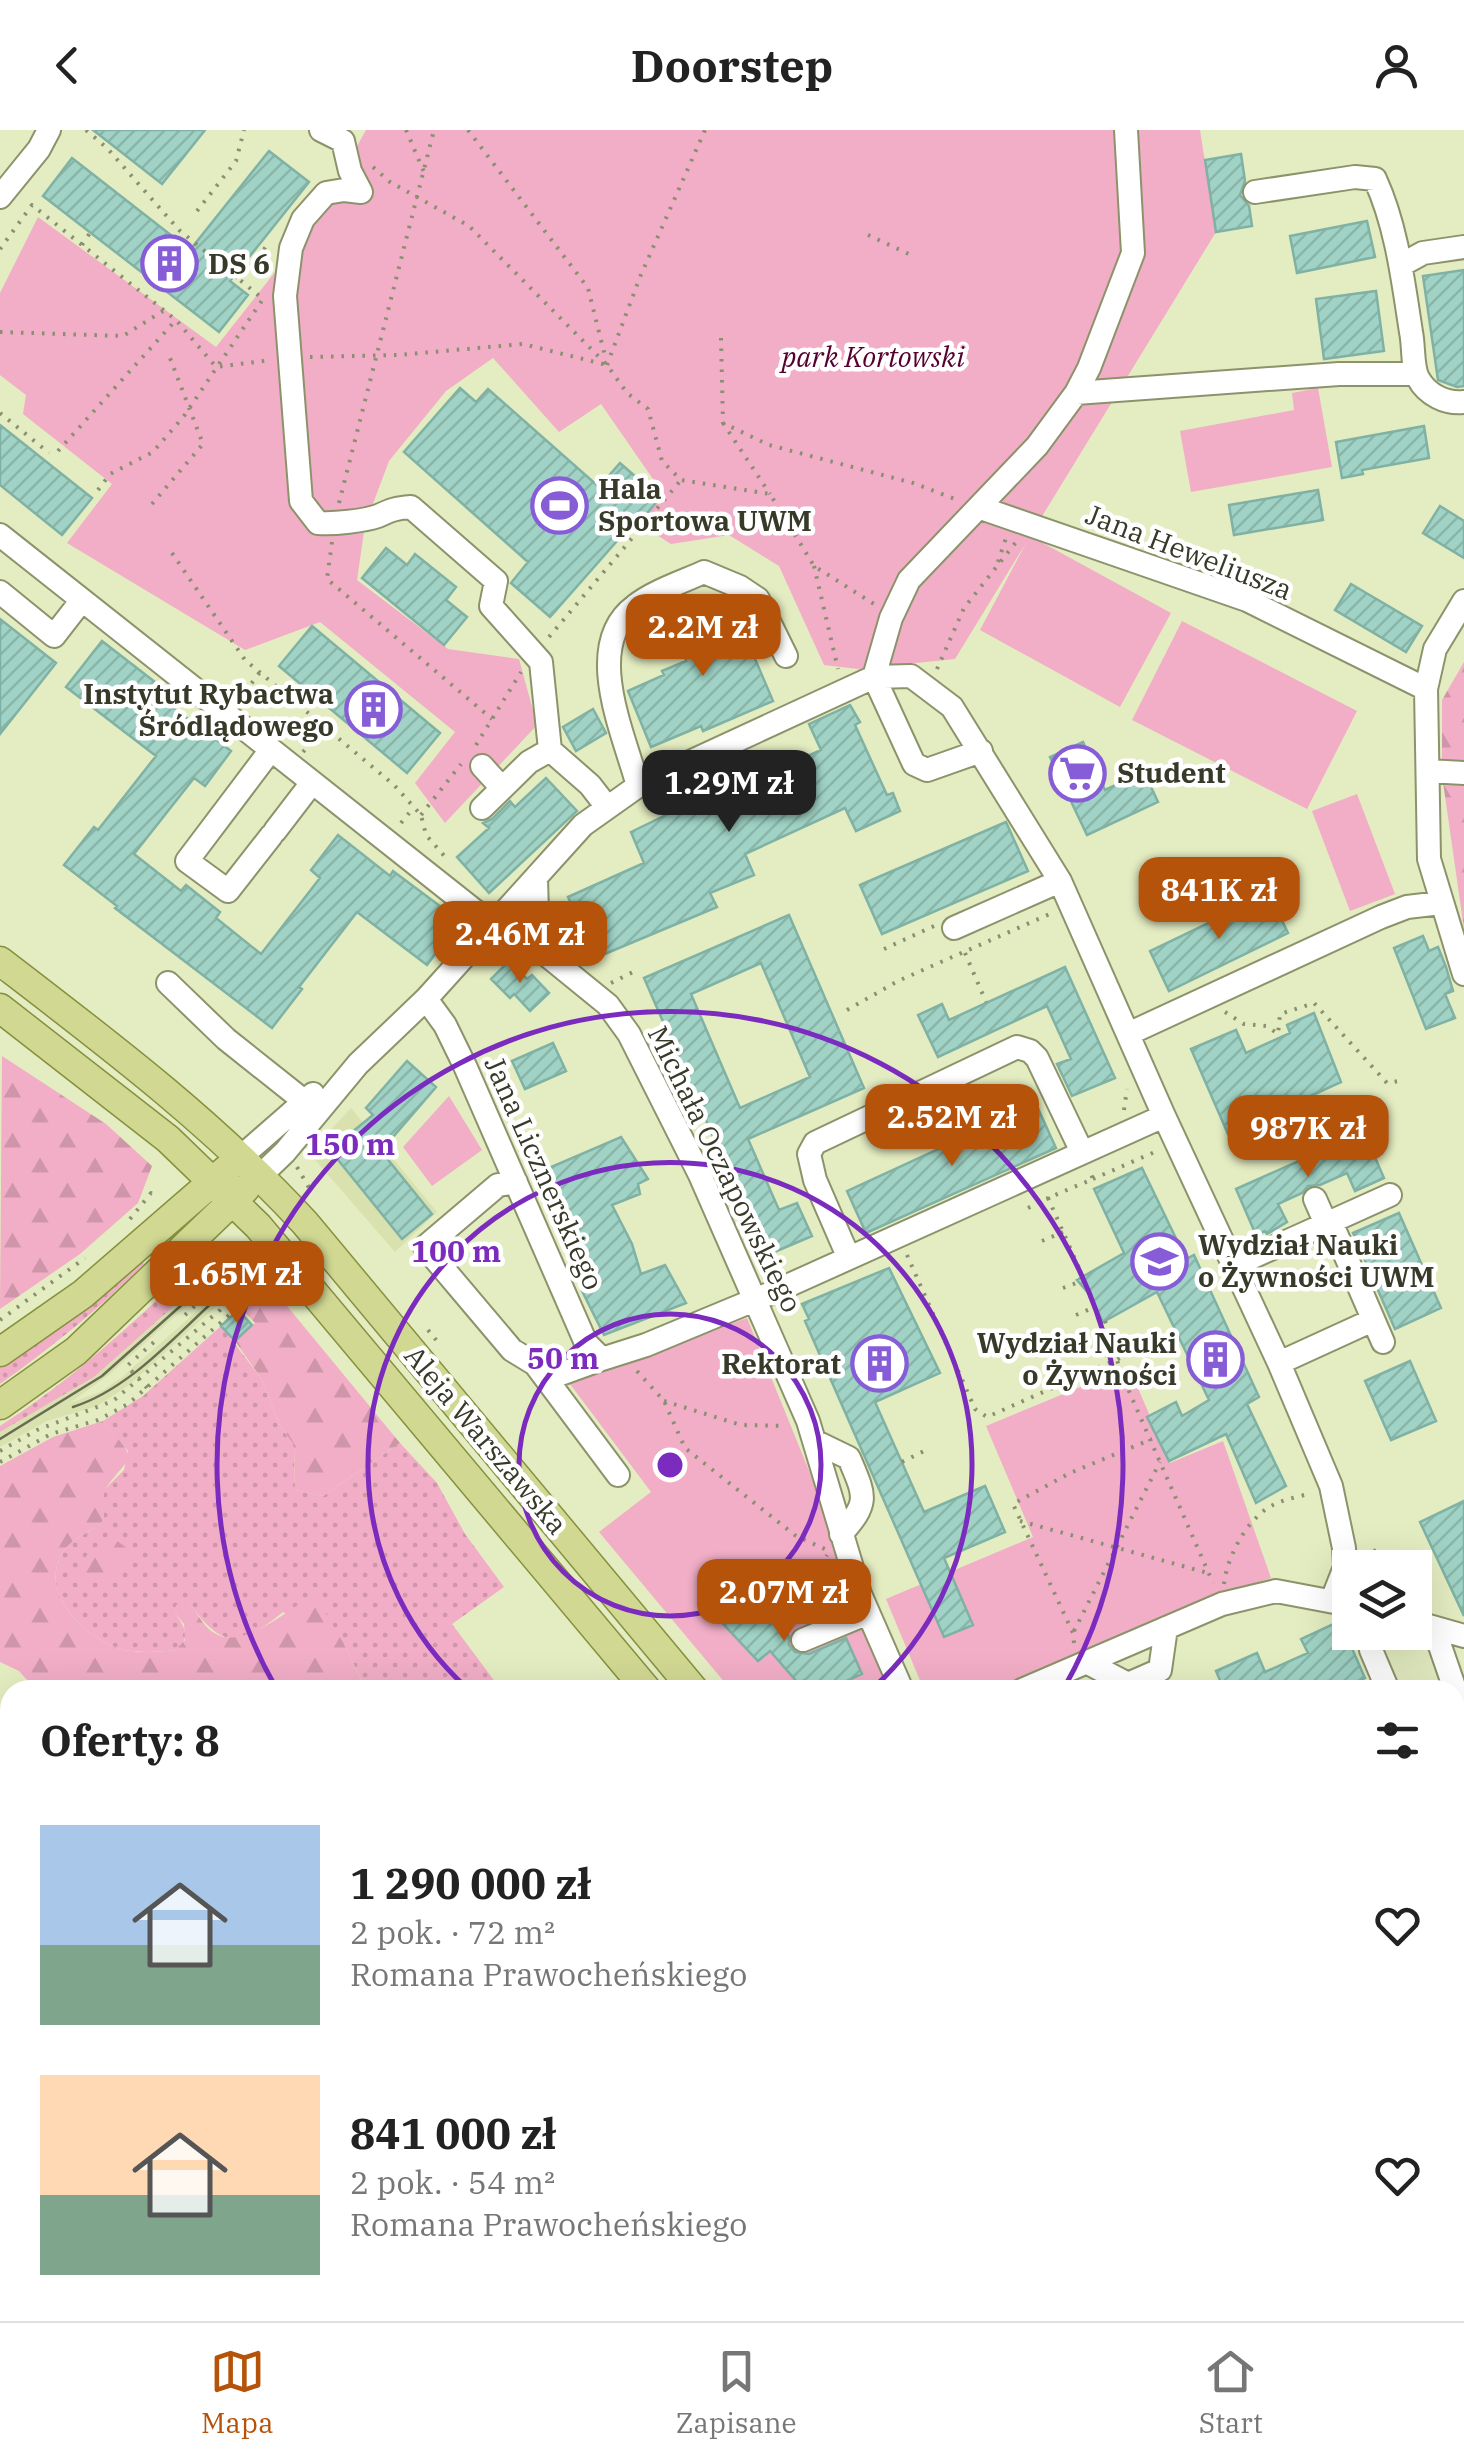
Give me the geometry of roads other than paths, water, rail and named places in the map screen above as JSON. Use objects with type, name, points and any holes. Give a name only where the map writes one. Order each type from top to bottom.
[{"type":"main road","name":"Aleja Warszawska","points":[[0,961],[142,1070],[252,1166],[305,1223],[686,1680]]},
{"type":"main road","name":"Aleja Warszawska","points":[[0,1008],[190,1158],[224,1190],[256,1235],[639,1680]]},
{"type":"main road","points":[[181,1210],[190,1158]]},
{"type":"main road","points":[[0,1352],[83,1294],[181,1210],[224,1190],[252,1166]]},
{"type":"main road","points":[[0,1405],[76,1350],[206,1241],[224,1190]]},
{"type":"main road","points":[[206,1241],[256,1235]]},
{"type":"street","points":[[0,197],[39,149],[49,130]]},
{"type":"street","points":[[321,130],[343,141],[360,192],[326,192],[303,219],[291,248],[285,296],[301,502],[318,523],[334,524],[375,517],[391,508],[411,507],[496,581],[491,606],[541,662],[550,750],[608,806]]},
{"type":"street","points":[[981,750],[927,770],[914,764],[874,677],[891,618],[908,580],[1037,446],[1076,393],[1133,253],[1126,130]]},
{"type":"street","points":[[1255,192],[1355,177],[1376,179],[1400,265],[1415,374],[1424,388],[1442,400],[1464,402]]},
{"type":"street","points":[[1400,265],[1422,253],[1464,247]]},
{"type":"street","points":[[1076,393],[1339,374],[1415,374]]},
{"type":"street","name":"Jana Heweliusza","points":[[981,508],[1247,600],[1426,689]]},
{"type":"street","name":"Michała Oczapowskiego","points":[[0,535],[312,784],[493,923],[538,948],[608,1005],[629,1034],[700,1175],[755,1297],[814,1441],[835,1546],[898,1680]]},
{"type":"street","points":[[638,786],[607,670],[611,634],[634,606],[704,572],[758,599],[786,656]]},
{"type":"street","points":[[0,592],[54,636],[82,600]]},
{"type":"street","points":[[1457,599],[1435,649],[1426,689],[1429,860],[1464,974]]},
{"type":"street","points":[[252,1166],[285,1152],[358,1064],[426,999],[583,825],[608,806],[638,786],[874,677],[911,676],[952,707],[1060,881],[1279,1362],[1331,1486],[1344,1550]]},
{"type":"street","points":[[482,808],[528,762],[550,750]]},
{"type":"street","points":[[270,751],[186,861],[228,891],[312,784]]},
{"type":"street","points":[[482,766],[502,788]]},
{"type":"street","points":[[1428,771],[1464,772]]},
{"type":"street","points":[[536,878],[538,948]]},
{"type":"street","points":[[950,924],[1060,881]]},
{"type":"street","points":[[1128,1034],[1381,917],[1407,907],[1441,903]]},
{"type":"street","points":[[168,983],[226,1039],[304,1100]]},
{"type":"street","name":"Jana Licznerskiego","points":[[426,999],[452,1039],[586,1343],[611,1357]]},
{"type":"street","points":[[848,1256],[815,1180],[809,1154],[815,1142],[1017,1046],[1037,1058],[1082,1152]]},
{"type":"street","points":[[252,1166],[304,1100],[358,1064]]},
{"type":"street","points":[[546,1380],[776,1291],[1164,1116]]},
{"type":"street","points":[[516,1182],[498,1185],[424,1246],[512,1350],[534,1364],[618,1475]]},
{"type":"street","points":[[1235,1265],[1390,1195]]},
{"type":"street","points":[[1316,1199],[1383,1342]]},
{"type":"street","points":[[1279,1362],[1373,1320]]},
{"type":"street","points":[[814,1441],[850,1458],[865,1495],[860,1513],[835,1546]]},
{"type":"street","points":[[1050,1680],[1080,1656],[1166,1628],[1223,1596],[1276,1591],[1332,1601]]},
{"type":"street","points":[[804,1640],[868,1612]]},
{"type":"street","points":[[1137,1680],[1160,1670],[1164,1663],[1166,1628]]},
{"type":"street","points":[[1432,1628],[1464,1636]]},
{"type":"street","points":[[1439,1630],[1439,1643],[1452,1680]]},
{"type":"street","points":[[1371,1650],[1384,1680]]},
{"type":"street","points":[[1080,1656],[1121,1680]]},
{"type":"tram line","points":[[0,1439],[102,1376],[204,1285]]},
{"type":"tram line","points":[[73,1407],[132,1375],[216,1299]]},
{"type":"place","name":"DS 6","points":[[169,264]]},
{"type":"place","name":"Hala Sportowa UWM","points":[[559,505]]},
{"type":"place","name":"Instytut Rybactwa Śródlądowego","points":[[373,710]]},
{"type":"place","name":"Student","points":[[1078,773]]},
{"type":"place","name":"Wydział Nauki o Żywności UWM","points":[[1159,1261]]},
{"type":"place","name":"Wydział Nauki o Żywności","points":[[1216,1359]]},
{"type":"place","name":"Rektorat","points":[[880,1364]]},
{"type":"park label","name":"park Kortowski","points":[[873,357]]}]
